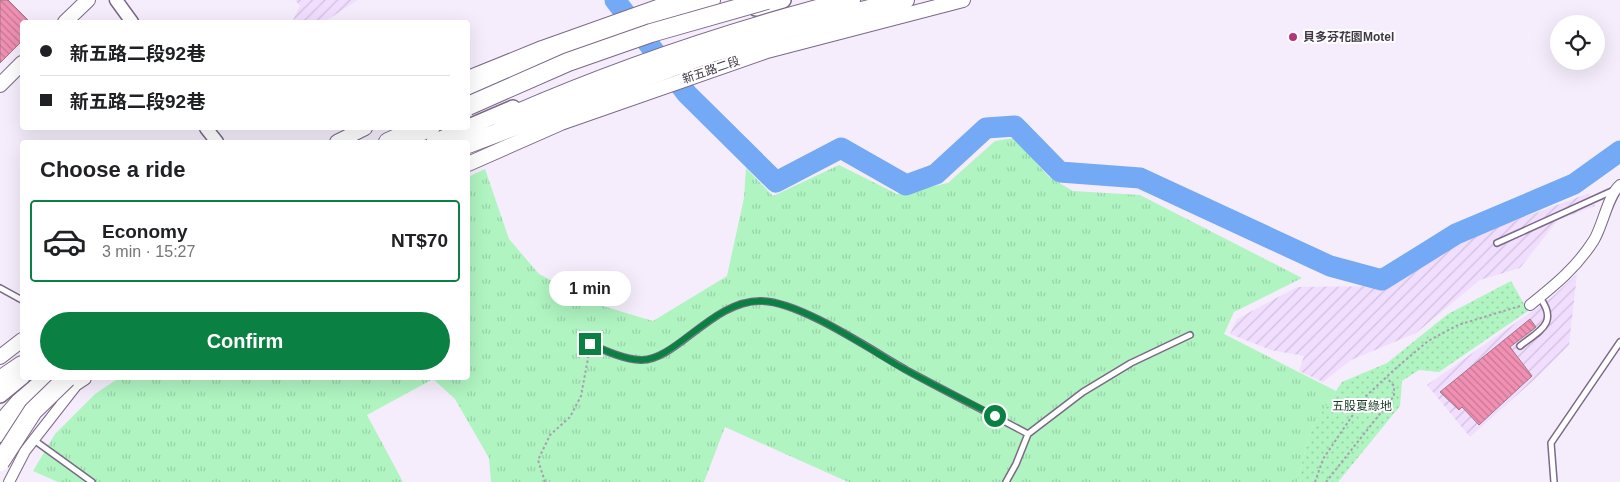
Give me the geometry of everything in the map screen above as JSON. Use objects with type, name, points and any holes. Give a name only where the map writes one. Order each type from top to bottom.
[{"type":"highway","points":[[470,94],[562,52],[711,0]]},
{"type":"highway","points":[[470,105],[586,56],[651,33],[767,0]]},
{"type":"highway","points":[[456,140],[562,94],[661,56],[782,18],[851,0]]},
{"type":"highway","points":[[470,143],[710,54],[790,29],[905,0]]},
{"type":"highway","points":[[382,140],[400,130]]},
{"type":"highway","points":[[392,140],[415,130]]},
{"type":"highway","points":[[0,380],[20,366]]},
{"type":"highway","points":[[0,425],[20,402],[44,380]]},
{"type":"highway","points":[[0,462],[34,411],[74,380]]},
{"type":"main road","points":[[66,20],[88,0]]},
{"type":"main road","points":[[470,77],[542,48],[677,0]]},
{"type":"main road","points":[[470,111],[630,47],[783,0]]},
{"type":"main road","points":[[470,126],[540,96],[660,51],[831,0]]},
{"type":"main road","name":"新五路二段","points":[[470,163],[561,123],[767,51],[962,0]]},
{"type":"main road","points":[[0,84],[20,65]]},
{"type":"main road","points":[[470,95],[535,84]]},
{"type":"main road","points":[[341,140],[361,130]]},
{"type":"main road","points":[[405,140],[428,130]]},
{"type":"main road","points":[[439,140],[462,130]]},
{"type":"main road","points":[[0,357],[20,342]]},
{"type":"main road","points":[[0,395],[20,379]]},
{"type":"main road","points":[[0,412],[43,380]]},
{"type":"main road","points":[[0,435],[74,380]]},
{"type":"street","points":[[116,0],[131,20]]},
{"type":"street","points":[[208,130],[215,140]]},
{"type":"street","points":[[1530,305],[1580,261],[1604,222],[1617,187]]},
{"type":"street","points":[[9,482],[25,451],[76,380]]},
{"type":"lane","points":[[1497,243],[1617,187]]},
{"type":"lane","points":[[0,288],[20,299]]},
{"type":"lane","points":[[1520,346],[1544,327],[1548,318],[1547,307],[1540,298]]},
{"type":"lane","points":[[590,344],[614,354],[642,360],[662,354],[715,316],[741,302],[762,301],[781,304],[823,322],[1028,434]]},
{"type":"lane","points":[[1006,482],[1016,464],[1028,434],[1083,392],[1131,363],[1190,335]]},
{"type":"lane","points":[[1554,482],[1551,443],[1620,342]]},
{"type":"lane","points":[[34,440],[92,482]]},
{"type":"path","points":[[1315,482],[1323,459],[1365,397],[1428,341],[1458,325],[1514,306],[1530,305]]},
{"type":"path","points":[[545,482],[538,460],[550,435],[570,417],[581,396],[590,344]]},
{"type":"path","points":[[1326,482],[1394,396],[1394,386],[1387,378]]},
{"type":"shaded area","points":[[295,0],[358,0],[327,20],[293,20],[300,6]]},
{"type":"shaded area","points":[[1589,193],[1595,206],[1558,220],[1520,268],[1480,280],[1416,333],[1351,360],[1323,382],[1299,371],[1304,356],[1271,350],[1230,334],[1237,319],[1297,287],[1387,286],[1468,238]]},
{"type":"shaded area","points":[[1577,274],[1569,345],[1535,379],[1470,437],[1427,385],[1551,298]]},
{"type":"green space","points":[[1014,138],[1049,177],[1073,191],[1140,195],[1302,278],[1234,312],[1224,334],[1336,391],[1311,429],[1297,482],[848,482],[725,427],[704,482],[491,482],[489,458],[455,399],[434,380],[470,380],[470,176],[485,169],[509,239],[539,274],[596,304],[653,321],[727,276],[744,198],[746,168],[773,196],[839,165],[897,194],[948,183],[995,141]]},
{"type":"green space","name":"五股夏綠地","points":[[1511,281],[1528,311],[1439,372],[1419,370],[1402,381],[1400,406],[1338,482],[1297,482],[1311,429],[1342,382],[1387,363],[1448,314]]},
{"type":"green space","points":[[116,380],[431,380],[367,415],[403,482],[58,482],[33,471],[55,434],[95,394]]},
{"type":"building","points":[[0,0],[8,0],[28,20],[20,20],[20,43],[0,63]]},
{"type":"building","points":[[1530,319],[1536,327],[1510,347],[1532,376],[1479,425],[1462,407],[1459,410],[1440,392]]},
{"type":"waterway","points":[[615,0],[687,94],[776,182],[841,148],[906,185],[936,174],[986,128],[1015,126],[1060,172],[1140,178],[1330,266],[1382,280],[1456,234],[1574,184],[1620,151]]},
{"type":"place","name":"貝多芬花園Motel","points":[[1293,37]]},
{"type":"route","points":[[590,344],[614,354],[642,360],[662,354],[715,316],[741,302],[762,301],[781,304],[823,322],[911,372],[995,416]]}]
